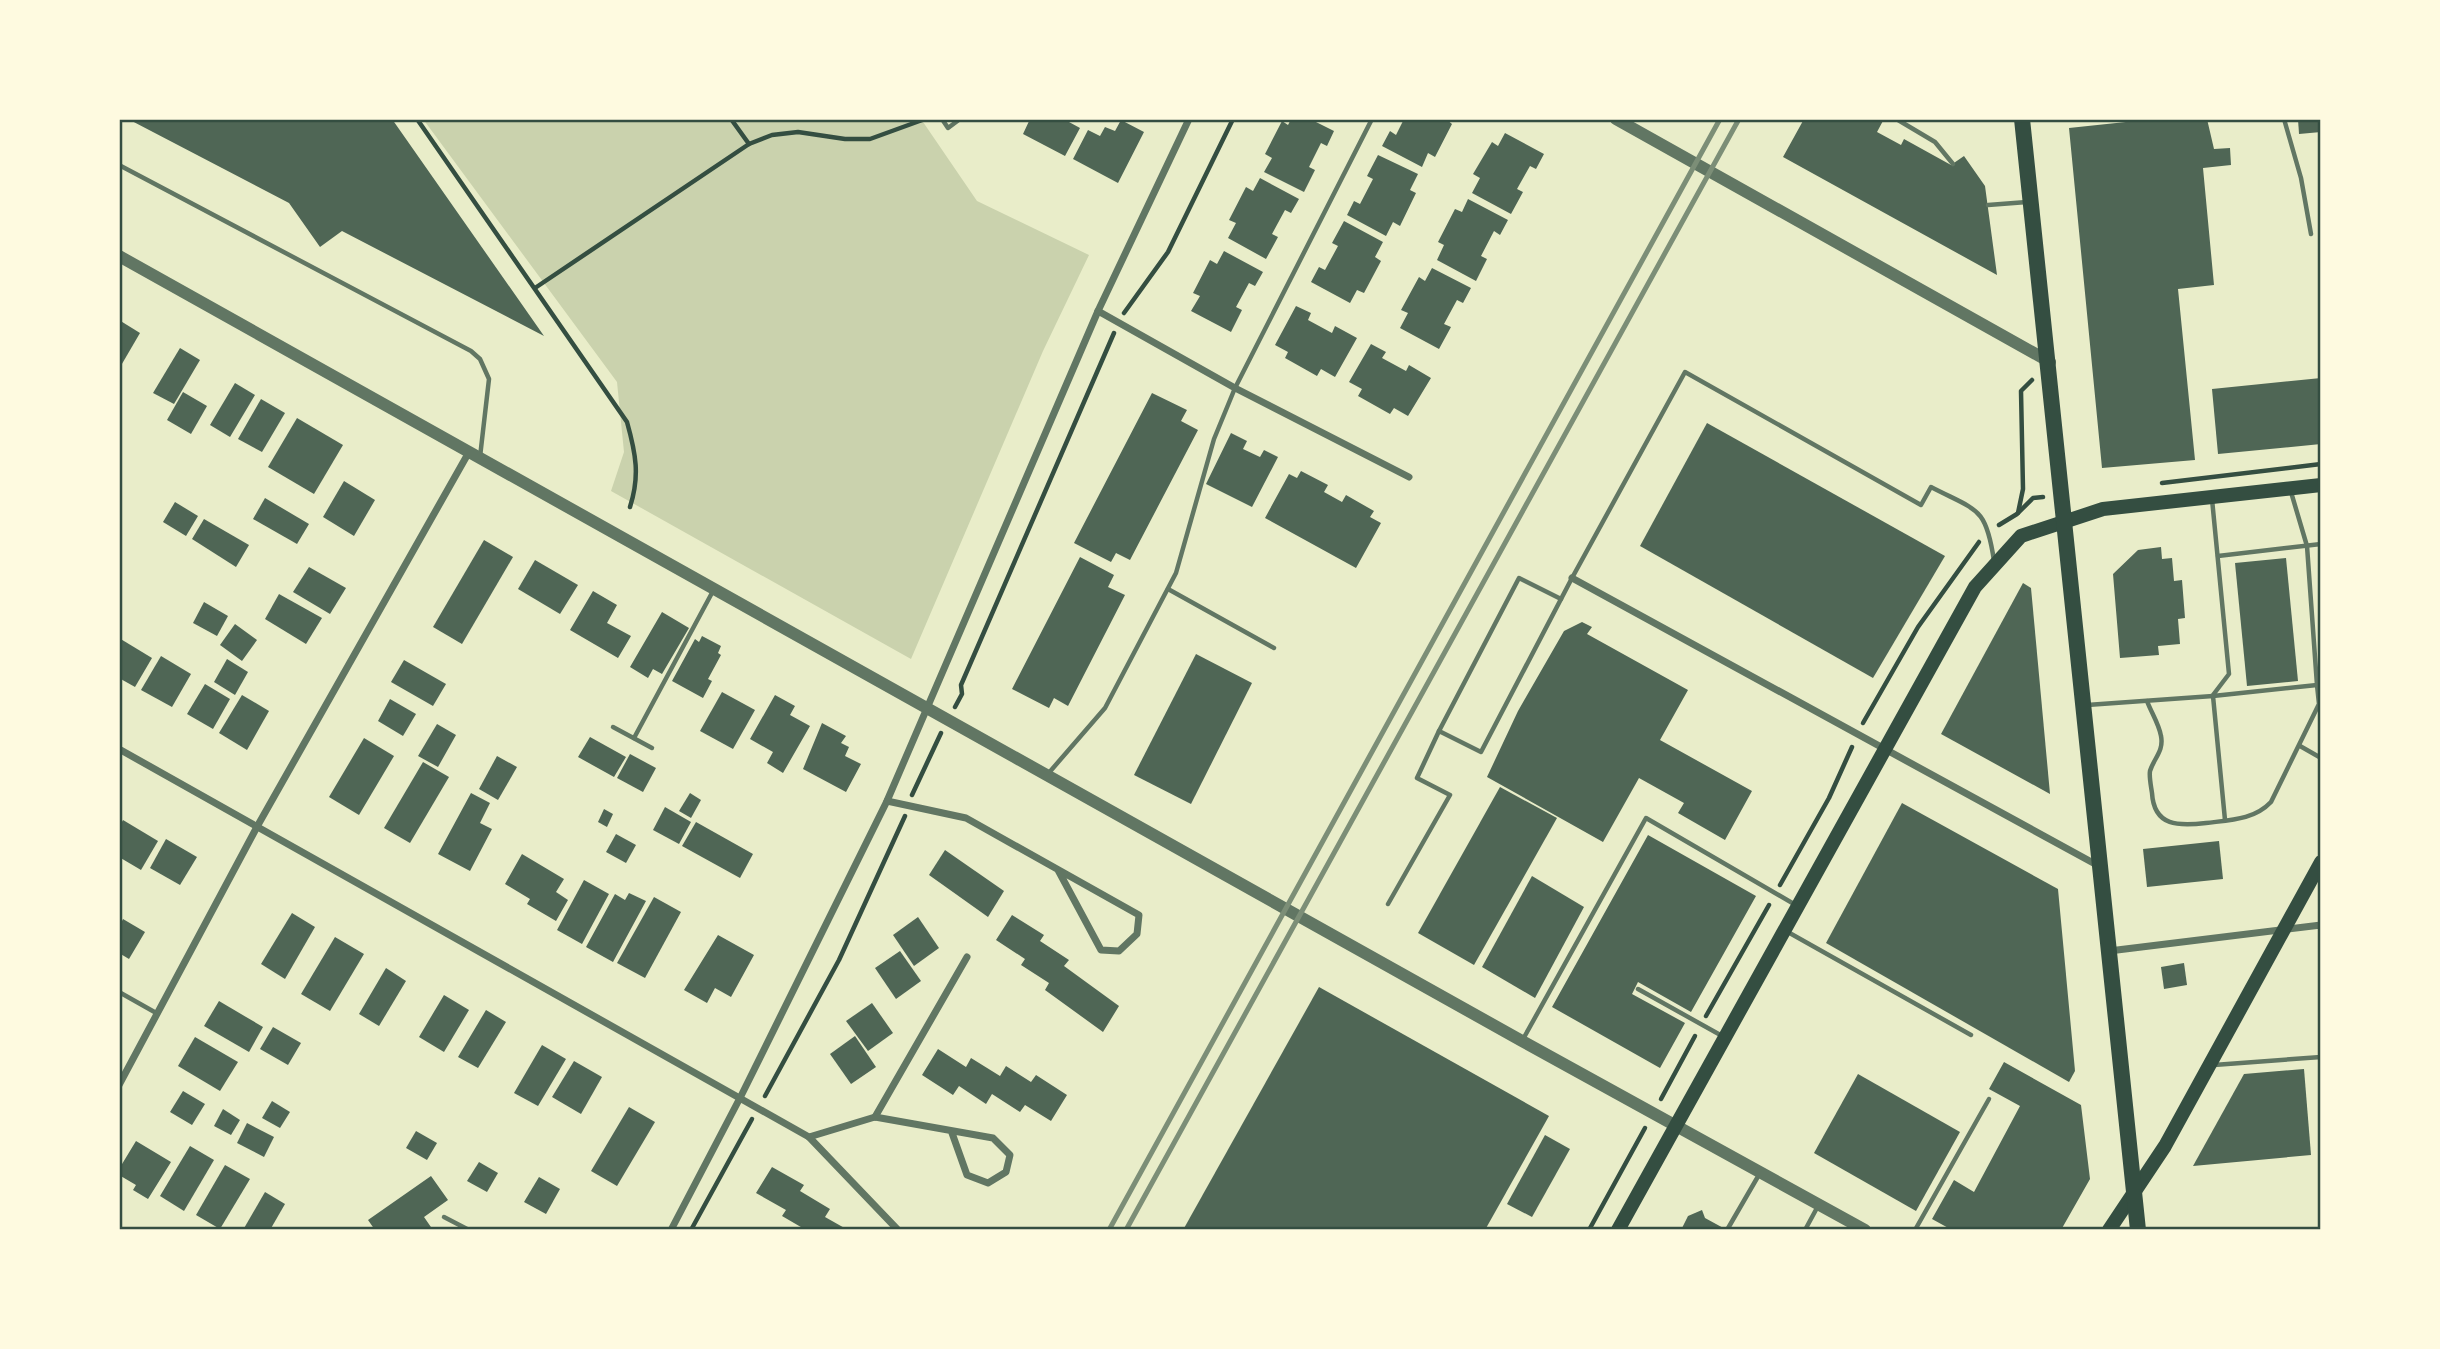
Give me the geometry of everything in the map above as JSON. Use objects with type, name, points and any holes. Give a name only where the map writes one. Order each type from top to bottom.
[{"type":"main road","points":[[2022,119],[2050,362],[2097,865],[2138,1230]]},
{"type":"main road","points":[[1618,1230],[1976,587],[2021,536],[2103,509],[2321,485]]},
{"type":"main road","points":[[2109,1230],[2165,1146],[2321,862]]},
{"type":"street","points":[[671,1230],[741,1096],[887,801],[930,708],[1098,312],[1189,119]]},
{"type":"street","points":[[1616,119],[2050,362]]},
{"type":"street","points":[[119,256],[1865,1230]]},
{"type":"street","points":[[1098,312],[1235,388],[1409,477]]},
{"type":"street","points":[[119,1085],[258,825],[474,455]]},
{"type":"street","points":[[1572,578],[2097,865]]},
{"type":"street","points":[[119,750],[258,825],[741,1096],[809,1137],[898,1230]]},
{"type":"street","points":[[887,801],[966,818],[1139,915],[1137,934],[1119,951],[1101,950],[1058,870]]},
{"type":"street","points":[[2108,951],[2321,925]]},
{"type":"street","points":[[875,1117],[967,957]]},
{"type":"street","points":[[809,1137],[875,1117],[993,1138],[1010,1155],[1006,1172],[988,1183],[967,1175],[952,1132]]},
{"type":"lane","points":[[942,119],[948,128],[960,119]]},
{"type":"lane","points":[[1047,775],[1105,708],[1176,573],[1214,439],[1235,388],[1372,119]]},
{"type":"lane","points":[[2284,119],[2301,178],[2311,234]]},
{"type":"lane","points":[[1898,120],[1935,142],[1952,164]]},
{"type":"lane","points":[[119,165],[471,351],[480,359],[489,379],[474,455]]},
{"type":"lane","points":[[1988,205],[2031,201]]},
{"type":"lane","points":[[1439,731],[1481,752],[1572,578],[1685,372],[1922,505],[1931,487],[1980,513],[1990,530],[1995,564]]},
{"type":"lane","points":[[2147,701],[2161,737],[2160,753],[2150,772],[2156,813],[2167,823],[2183,825],[2225,820],[2262,811],[2271,802],[2320,703],[2307,546],[2290,489]]},
{"type":"lane","points":[[2212,497],[2228,674],[2213,696],[2225,820]]},
{"type":"lane","points":[[2218,556],[2321,544]]},
{"type":"lane","points":[[1388,904],[1450,795],[1417,778],[1519,578],[1561,599]]},
{"type":"lane","points":[[634,738],[715,589]]},
{"type":"lane","points":[[1168,589],[1274,648]]},
{"type":"lane","points":[[2082,705],[2213,696],[2317,685]]},
{"type":"lane","points":[[613,727],[652,748]]},
{"type":"lane","points":[[2300,746],[2321,758]]},
{"type":"lane","points":[[1522,1041],[1646,818],[1798,907]]},
{"type":"lane","points":[[1785,931],[1971,1035]]},
{"type":"lane","points":[[1637,989],[1725,1038]]},
{"type":"lane","points":[[119,992],[158,1014]]},
{"type":"lane","points":[[2210,1066],[2321,1057]]},
{"type":"lane","points":[[1915,1230],[1989,1099]]},
{"type":"lane","points":[[1727,1230],[1761,1172]]},
{"type":"lane","points":[[1805,1230],[1819,1205]]},
{"type":"lane","points":[[444,1217],[468,1230]]},
{"type":"path","points":[[417,119],[627,422],[637,459],[638,484],[630,507]]},
{"type":"path","points":[[731,119],[750,144]]},
{"type":"path","points":[[535,288],[750,144],[772,135],[798,132],[845,139],[870,139],[925,119]]},
{"type":"path","points":[[1126,308],[1168,252],[1233,119]]},
{"type":"path","points":[[962,694],[961,685],[1108,346]]},
{"type":"path","points":[[2017,514],[2023,489],[2021,391],[2050,362]]},
{"type":"path","points":[[691,1230],[839,960],[909,806],[916,780],[929,756]]},
{"type":"green space","points":[[423,119],[921,119],[977,201],[1089,255],[1043,351],[911,659],[611,491],[624,452],[617,382]]},
{"type":"building","points":[[128,119],[392,119],[544,336],[342,231],[320,247],[289,203]]},
{"type":"building","points":[[1030,119],[1071,119],[1069,122],[1080,128],[1065,156],[1023,134]]},
{"type":"building","points":[[1291,119],[1310,119],[1334,131],[1327,146],[1321,143],[1309,167],[1315,170],[1304,192],[1264,172],[1272,158],[1265,154],[1282,121],[1288,125]]},
{"type":"building","points":[[1404,119],[1446,119],[1452,124],[1435,157],[1428,153],[1422,167],[1382,146],[1390,131],[1396,135]]},
{"type":"building","points":[[1804,119],[1884,119],[1877,132],[1901,145],[1904,139],[1951,165],[1964,156],[1985,186],[1997,275],[1783,157]]},
{"type":"building","points":[[2154,119],[2207,119],[2214,149],[2230,148],[2231,165],[2203,168],[2214,285],[2178,289],[2195,460],[2102,468],[2069,128]]},
{"type":"building","points":[[2298,119],[2321,119],[2321,132],[2299,134]]},
{"type":"building","points":[[1121,120],[1144,132],[1118,183],[1073,159],[1088,130],[1100,136],[1105,127],[1115,131]]},
{"type":"building","points":[[1505,133],[1544,154],[1536,169],[1530,166],[1517,189],[1523,192],[1511,214],[1472,193],[1480,178],[1473,174],[1492,142],[1498,146]]},
{"type":"building","points":[[1378,155],[1418,174],[1410,190],[1416,193],[1400,226],[1393,222],[1386,236],[1347,215],[1354,201],[1360,204],[1373,179],[1367,176]]},
{"type":"building","points":[[1260,178],[1299,199],[1291,213],[1285,210],[1272,234],[1278,237],[1266,259],[1228,238],[1236,223],[1229,220],[1246,187],[1253,191]]},
{"type":"building","points":[[1468,199],[1508,220],[1500,235],[1494,231],[1481,256],[1487,259],[1476,281],[1437,260],[1444,245],[1438,242],[1455,209],[1462,212]]},
{"type":"building","points":[[1344,221],[1383,242],[1375,257],[1381,261],[1364,293],[1357,290],[1350,303],[1311,282],[1319,267],[1325,270],[1338,246],[1332,243]]},
{"type":"building","points":[[1224,251],[1263,272],[1255,286],[1249,283],[1236,307],[1242,310],[1231,332],[1191,311],[1200,296],[1193,293],[1210,260],[1217,264]]},
{"type":"building","points":[[1432,268],[1471,288],[1463,303],[1457,300],[1444,324],[1451,327],[1439,349],[1400,328],[1408,313],[1401,310],[1419,277],[1425,281]]},
{"type":"building","points":[[1296,306],[1311,313],[1308,320],[1332,333],[1335,326],[1357,338],[1335,377],[1321,369],[1317,376],[1285,358],[1288,352],[1275,345]]},
{"type":"building","points":[[119,320],[140,333],[119,369]]},
{"type":"building","points":[[1371,344],[1386,352],[1382,358],[1406,371],[1409,365],[1431,378],[1408,416],[1394,408],[1390,414],[1358,396],[1362,389],[1349,382]]},
{"type":"building","points":[[180,348],[200,360],[174,404],[153,393]]},
{"type":"building","points":[[2321,378],[2321,444],[2218,454],[2212,389]]},
{"type":"building","points":[[235,383],[255,395],[230,437],[210,425]]},
{"type":"building","points":[[183,392],[207,406],[191,434],[167,420]]},
{"type":"building","points":[[1152,393],[1187,410],[1181,421],[1198,430],[1130,560],[1116,553],[1111,562],[1074,543]]},
{"type":"building","points":[[261,399],[285,413],[262,452],[238,439]]},
{"type":"building","points":[[297,418],[343,445],[314,494],[268,467]]},
{"type":"building","points":[[1707,423],[1945,556],[1873,678],[1640,546]]},
{"type":"building","points":[[1231,433],[1247,441],[1243,449],[1260,457],[1264,450],[1278,457],[1252,507],[1206,484]]},
{"type":"building","points":[[1301,471],[1328,485],[1324,492],[1342,502],[1346,495],[1374,511],[1370,517],[1381,523],[1356,568],[1265,518],[1289,474],[1297,478]]},
{"type":"building","points":[[344,481],[375,500],[354,536],[323,517]]},
{"type":"building","points":[[265,498],[309,524],[297,544],[253,519]]},
{"type":"building","points":[[175,502],[198,516],[186,536],[163,522]]},
{"type":"building","points":[[204,519],[249,545],[236,567],[192,539]]},
{"type":"building","points":[[484,540],[513,557],[462,644],[433,627]]},
{"type":"building","points":[[2161,547],[2162,559],[2172,558],[2174,581],[2182,580],[2185,618],[2178,619],[2180,644],[2158,646],[2159,655],[2120,658],[2113,574],[2138,550]]},
{"type":"building","points":[[1080,557],[1114,575],[1108,587],[1125,595],[1068,706],[1054,698],[1049,708],[1012,689]]},
{"type":"building","points":[[2286,558],[2298,681],[2247,686],[2235,563]]},
{"type":"building","points":[[535,560],[578,585],[560,614],[518,589]]},
{"type":"building","points":[[309,567],[346,588],[330,614],[293,592]]},
{"type":"building","points":[[2023,583],[2031,588],[2050,794],[1941,734]]},
{"type":"building","points":[[593,591],[617,605],[607,623],[631,636],[618,658],[570,630]]},
{"type":"building","points":[[279,594],[322,618],[306,644],[265,619]]},
{"type":"building","points":[[204,602],[228,616],[217,636],[193,623]]},
{"type":"building","points":[[662,612],[689,628],[662,674],[653,669],[648,678],[630,667]]},
{"type":"building","points":[[1582,622],[1592,627],[1587,634],[1688,690],[1660,740],[1752,791],[1725,840],[1678,813],[1684,803],[1639,778],[1603,842],[1487,777],[1518,711],[1564,631]]},
{"type":"building","points":[[235,624],[257,640],[242,661],[220,645]]},
{"type":"building","points":[[702,636],[721,646],[718,653],[721,655],[708,679],[712,681],[703,698],[672,681],[695,639],[699,642]]},
{"type":"building","points":[[119,638],[152,658],[135,687],[119,678]]},
{"type":"building","points":[[1196,654],[1252,683],[1191,804],[1134,775]]},
{"type":"building","points":[[161,656],[191,674],[172,707],[141,690]]},
{"type":"building","points":[[227,659],[248,672],[235,695],[214,682]]},
{"type":"building","points":[[404,660],[446,684],[433,706],[391,682]]},
{"type":"building","points":[[205,684],[230,699],[213,729],[187,714]]},
{"type":"building","points":[[722,692],[755,710],[733,749],[700,731]]},
{"type":"building","points":[[242,695],[269,711],[247,750],[219,733]]},
{"type":"building","points":[[775,695],[795,706],[790,715],[810,726],[783,773],[767,763],[773,752],[750,739]]},
{"type":"building","points":[[390,699],[416,714],[403,736],[378,721]]},
{"type":"building","points":[[822,723],[846,736],[841,743],[849,747],[845,756],[861,764],[846,792],[803,769]]},
{"type":"building","points":[[437,724],[456,735],[438,767],[418,756]]},
{"type":"building","points":[[590,737],[626,757],[614,777],[578,757]]},
{"type":"building","points":[[364,738],[394,756],[359,815],[329,797]]},
{"type":"building","points":[[630,754],[656,768],[643,792],[617,778]]},
{"type":"building","points":[[497,756],[517,767],[498,800],[479,789]]},
{"type":"building","points":[[423,762],[449,777],[410,843],[384,828]]},
{"type":"building","points":[[1500,787],[1557,818],[1474,965],[1418,933]]},
{"type":"building","points":[[471,793],[490,803],[480,823],[492,829],[470,871],[438,854]]},
{"type":"building","points":[[690,793],[701,800],[691,818],[679,811]]},
{"type":"building","points":[[1902,803],[2058,889],[2075,1071],[2069,1082],[1826,943]]},
{"type":"building","points":[[665,807],[691,822],[679,844],[653,830]]},
{"type":"building","points":[[604,809],[613,814],[607,827],[598,822]]},
{"type":"building","points":[[123,820],[158,841],[141,870],[119,857],[119,827]]},
{"type":"building","points":[[696,822],[753,854],[740,878],[682,846]]},
{"type":"building","points":[[616,834],[636,845],[626,863],[606,852]]},
{"type":"building","points":[[1648,835],[1756,896],[1691,1012],[1638,982],[1632,994],[1685,1023],[1660,1068],[1552,1007]]},
{"type":"building","points":[[166,839],[197,857],[180,885],[150,868]]},
{"type":"building","points":[[2219,841],[2223,879],[2147,887],[2143,849]]},
{"type":"building","points":[[945,850],[1004,891],[988,917],[929,875]]},
{"type":"building","points":[[522,854],[564,879],[556,892],[568,900],[556,921],[527,904],[530,899],[505,884]]},
{"type":"building","points":[[1532,876],[1584,907],[1535,998],[1482,967]]},
{"type":"building","points":[[584,880],[609,894],[582,944],[557,930]]},
{"type":"building","points":[[629,893],[646,901],[613,962],[586,947],[615,894],[625,900]]},
{"type":"building","points":[[654,897],[681,912],[645,978],[617,963]]},
{"type":"building","points":[[292,913],[315,927],[285,979],[261,964]]},
{"type":"building","points":[[1012,915],[1044,935],[1040,941],[1069,960],[1064,966],[1119,1006],[1103,1032],[1045,990],[1049,983],[1021,965],[1025,959],[996,940]]},
{"type":"building","points":[[918,917],[939,948],[914,966],[893,935]]},
{"type":"building","points":[[123,919],[145,932],[129,959],[119,953],[119,927]]},
{"type":"building","points":[[718,935],[754,955],[731,997],[715,988],[707,1003],[684,990]]},
{"type":"building","points":[[335,937],[364,954],[330,1011],[301,994]]},
{"type":"building","points":[[900,951],[921,981],[896,999],[875,968]]},
{"type":"building","points":[[2184,963],[2187,985],[2164,989],[2161,967]]},
{"type":"building","points":[[386,968],[406,981],[379,1026],[359,1014]]},
{"type":"building","points":[[1319,987],[1549,1116],[1485,1230],[1183,1230]]},
{"type":"building","points":[[444,995],[469,1010],[444,1052],[419,1037]]},
{"type":"building","points":[[219,1001],[263,1027],[249,1052],[204,1026]]},
{"type":"building","points":[[872,1003],[893,1033],[868,1051],[846,1021]]},
{"type":"building","points":[[486,1010],[506,1022],[478,1068],[458,1057]]},
{"type":"building","points":[[273,1027],[301,1043],[288,1065],[260,1049]]},
{"type":"building","points":[[855,1036],[876,1067],[851,1084],[830,1054]]},
{"type":"building","points":[[195,1037],[238,1062],[220,1091],[178,1066]]},
{"type":"building","points":[[542,1045],[566,1059],[538,1106],[514,1093]]},
{"type":"building","points":[[938,1049],[966,1067],[971,1058],[1000,1076],[1006,1066],[1031,1082],[1036,1075],[1067,1095],[1051,1121],[1025,1105],[1020,1112],[992,1094],[986,1104],[959,1086],[953,1095],[922,1075]]},
{"type":"building","points":[[574,1061],[602,1077],[581,1114],[552,1097]]},
{"type":"building","points":[[2004,1062],[2081,1105],[2090,1179],[2061,1230],[1952,1230],[1932,1219],[1954,1180],[1974,1192],[2020,1106],[1989,1089]]},
{"type":"building","points":[[2304,1069],[2311,1155],[2193,1166],[2244,1074]]},
{"type":"building","points":[[1858,1074],[1960,1132],[1916,1211],[1814,1153]]},
{"type":"building","points":[[183,1091],[205,1104],[192,1125],[170,1112]]},
{"type":"building","points":[[272,1101],[290,1112],[280,1128],[262,1118]]},
{"type":"building","points":[[629,1107],[655,1122],[617,1186],[591,1171]]},
{"type":"building","points":[[223,1109],[240,1120],[231,1135],[214,1126]]},
{"type":"building","points":[[247,1123],[274,1137],[264,1157],[237,1143]]},
{"type":"building","points":[[416,1131],[437,1143],[427,1160],[406,1148]]},
{"type":"building","points":[[1545,1135],[1570,1149],[1532,1217],[1507,1204]]},
{"type":"building","points":[[136,1141],[171,1162],[148,1199],[133,1190],[136,1185],[119,1175],[119,1169]]},
{"type":"building","points":[[190,1146],[214,1160],[184,1211],[160,1196]]},
{"type":"building","points":[[479,1162],[498,1173],[487,1192],[467,1181]]},
{"type":"building","points":[[225,1165],[250,1179],[220,1229],[196,1215]]},
{"type":"building","points":[[772,1167],[804,1185],[800,1191],[830,1209],[825,1217],[848,1230],[806,1230],[782,1216],[786,1210],[756,1193]]},
{"type":"building","points":[[431,1176],[448,1200],[424,1217],[433,1230],[375,1230],[368,1220]]},
{"type":"building","points":[[539,1177],[560,1189],[546,1214],[524,1202]]},
{"type":"building","points":[[265,1192],[285,1204],[270,1230],[243,1230]]},
{"type":"building","points":[[1702,1210],[1705,1218],[1727,1230],[1681,1230],[1688,1216]]},
{"type":"railway","points":[[1109,1230],[1720,119]]},
{"type":"railway","points":[[1126,1230],[1739,119]]}]
